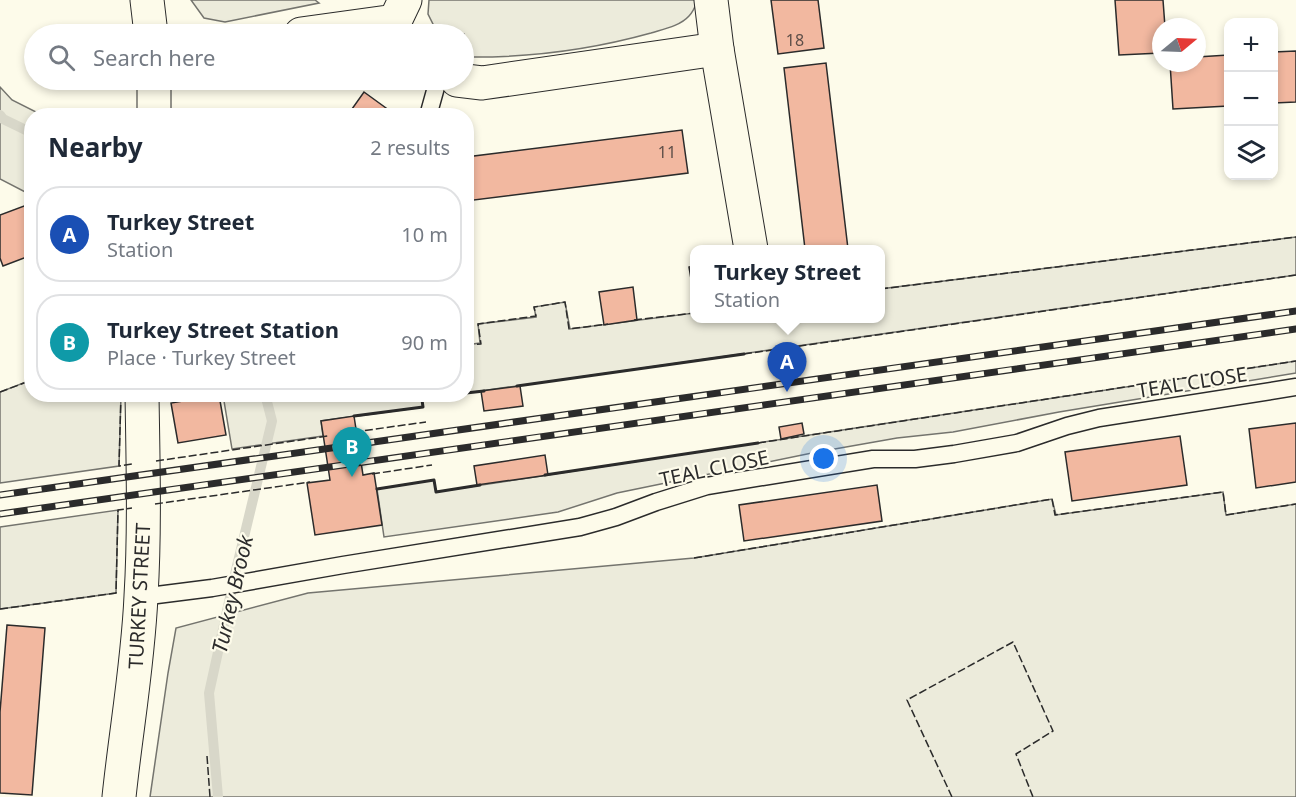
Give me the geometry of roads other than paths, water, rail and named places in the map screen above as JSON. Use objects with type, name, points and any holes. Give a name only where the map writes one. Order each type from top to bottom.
[{"type":"street","points":[[147,0],[150,24]]},
{"type":"street","points":[[711,0],[717,49],[750,245]]},
{"type":"street","points":[[364,24],[402,18]]},
{"type":"street","points":[[474,81],[717,49]]},
{"type":"street","points":[[154,90],[154,108]]},
{"type":"street","name":"TURKEY STREET","points":[[118,797],[135,672],[141,597],[144,518],[142,402]]},
{"type":"lane","points":[[430,108],[435,90]]},
{"type":"lane","name":"TEAL CLOSE","points":[[141,597],[212,588],[580,527],[707,486],[873,459],[915,459],[954,454],[1017,443],[1099,418],[1296,387]]},
{"type":"waterway","name":"Turkey Brook","points":[[0,115],[3,119],[24,129]]},
{"type":"waterway","name":"Turkey Brook","points":[[218,797],[209,693],[272,421],[267,402]]},
{"type":"railway","points":[[0,495],[1296,311]]},
{"type":"railway","points":[[0,514],[1296,329]]},
{"type":"place","name":"Turkey Street","points":[[787,392]]},
{"type":"place","name":"Turkey Street Station","points":[[352,477]]}]
